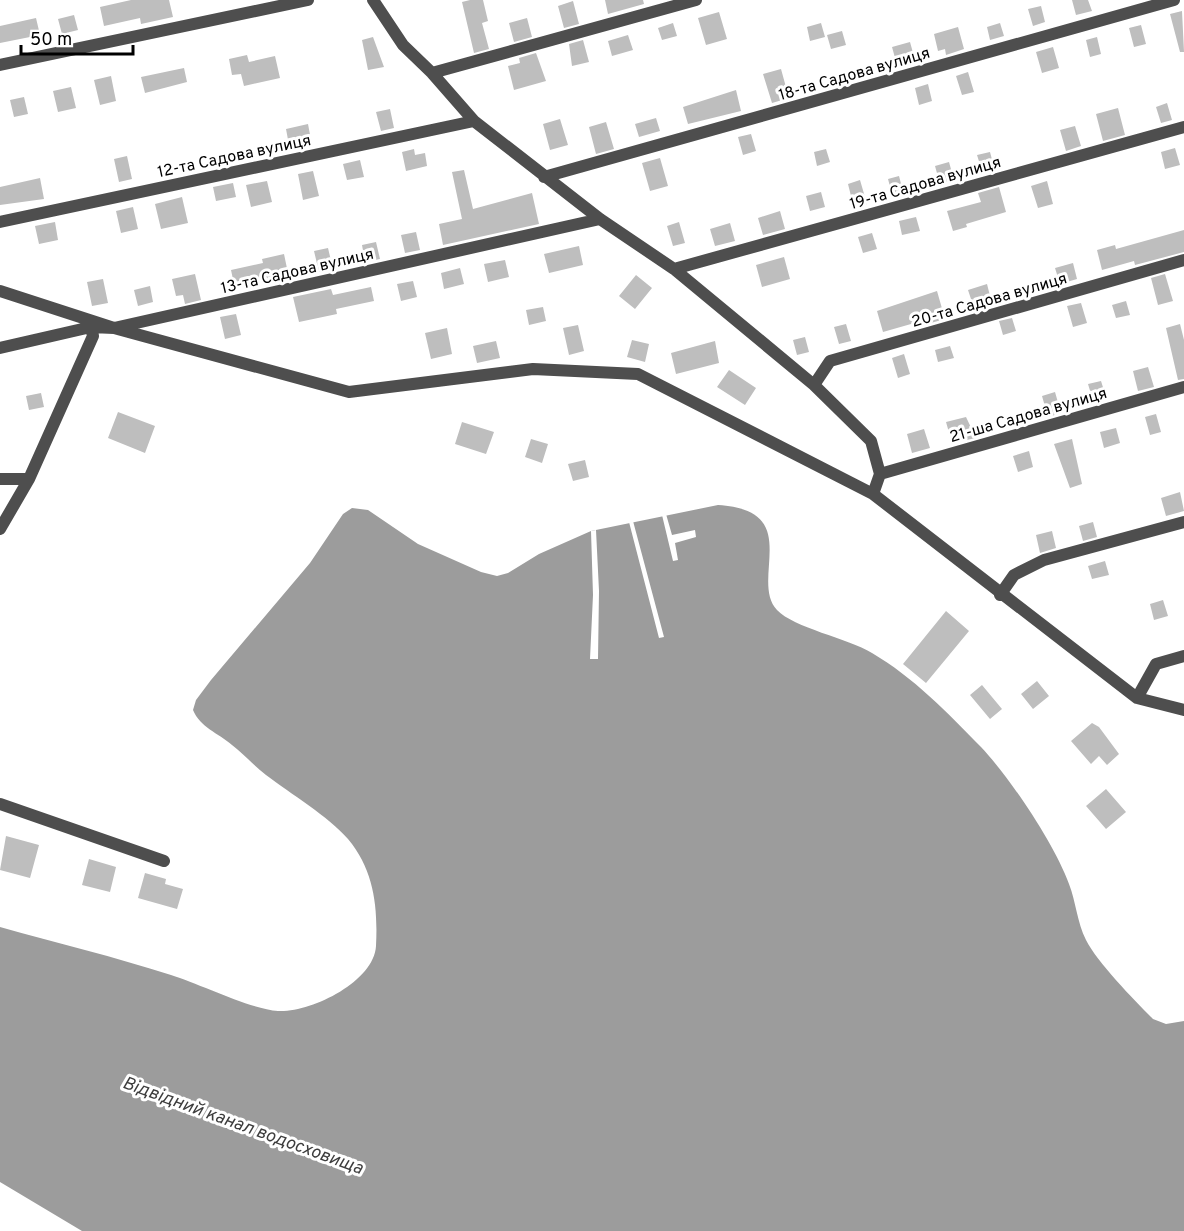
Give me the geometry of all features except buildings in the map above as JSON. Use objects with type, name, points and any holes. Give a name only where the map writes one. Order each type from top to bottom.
[{"type":"street","points":[[0,65],[308,0]]},
{"type":"street","points":[[373,0],[403,45],[432,73],[474,121],[600,219],[674,269],[814,385],[871,441],[880,474],[873,494]]},
{"type":"street","points":[[432,73],[696,0]]},
{"type":"street","name":"18-та Садова вулиця","points":[[544,177],[1174,0]]},
{"type":"street","name":"12-та Садова вулиця","points":[[0,222],[474,121]]},
{"type":"street","name":"19-та Садова вулиця","points":[[674,269],[1184,127]]},
{"type":"street","name":"13-та Садова вулиця","points":[[0,348],[91,327],[114,328],[600,219]]},
{"type":"street","name":"20-та Садова вулиця","points":[[814,385],[830,361],[1184,260]]},
{"type":"street","points":[[0,291],[114,328],[349,392],[533,369],[638,374],[873,494],[1000,595],[1137,698],[1184,710]]},
{"type":"street","points":[[0,529],[29,479],[93,336],[91,327]]},
{"type":"street","name":"21-ша Садова вулиця","points":[[880,474],[1184,387]]},
{"type":"street","points":[[0,479],[29,479]]},
{"type":"street","points":[[1000,595],[1014,575],[1044,560],[1184,522]]},
{"type":"street","points":[[1137,698],[1156,664],[1184,656]]},
{"type":"street","points":[[0,804],[164,861]]},
{"type":"water","name":"Відвідний канал водосховища","points":[[718,505],[744,510],[760,519],[768,533],[770,548],[768,582],[770,597],[777,610],[808,628],[861,648],[887,662],[929,696],[981,747],[1018,793],[1053,850],[1069,884],[1083,933],[1091,949],[1153,1019],[1166,1024],[1184,1021],[1184,1231],[82,1231],[0,1182],[0,927],[150,968],[254,1006],[278,1011],[307,1007],[338,993],[353,983],[373,959],[376,946],[375,903],[369,876],[357,851],[340,830],[266,775],[200,721],[193,710],[196,700],[211,680],[310,563],[343,514],[352,508],[368,510],[418,544],[481,572],[497,576],[508,573],[539,554],[591,531]]},
{"type":"pier","points":[[666,514],[672,535],[695,530],[696,537],[675,543],[678,560],[673,561],[662,515]]},
{"type":"pier","points":[[633,521],[664,637],[659,638],[629,522]]},
{"type":"pier","points":[[596,530],[599,591],[598,659],[590,659],[593,595],[591,531]]}]
